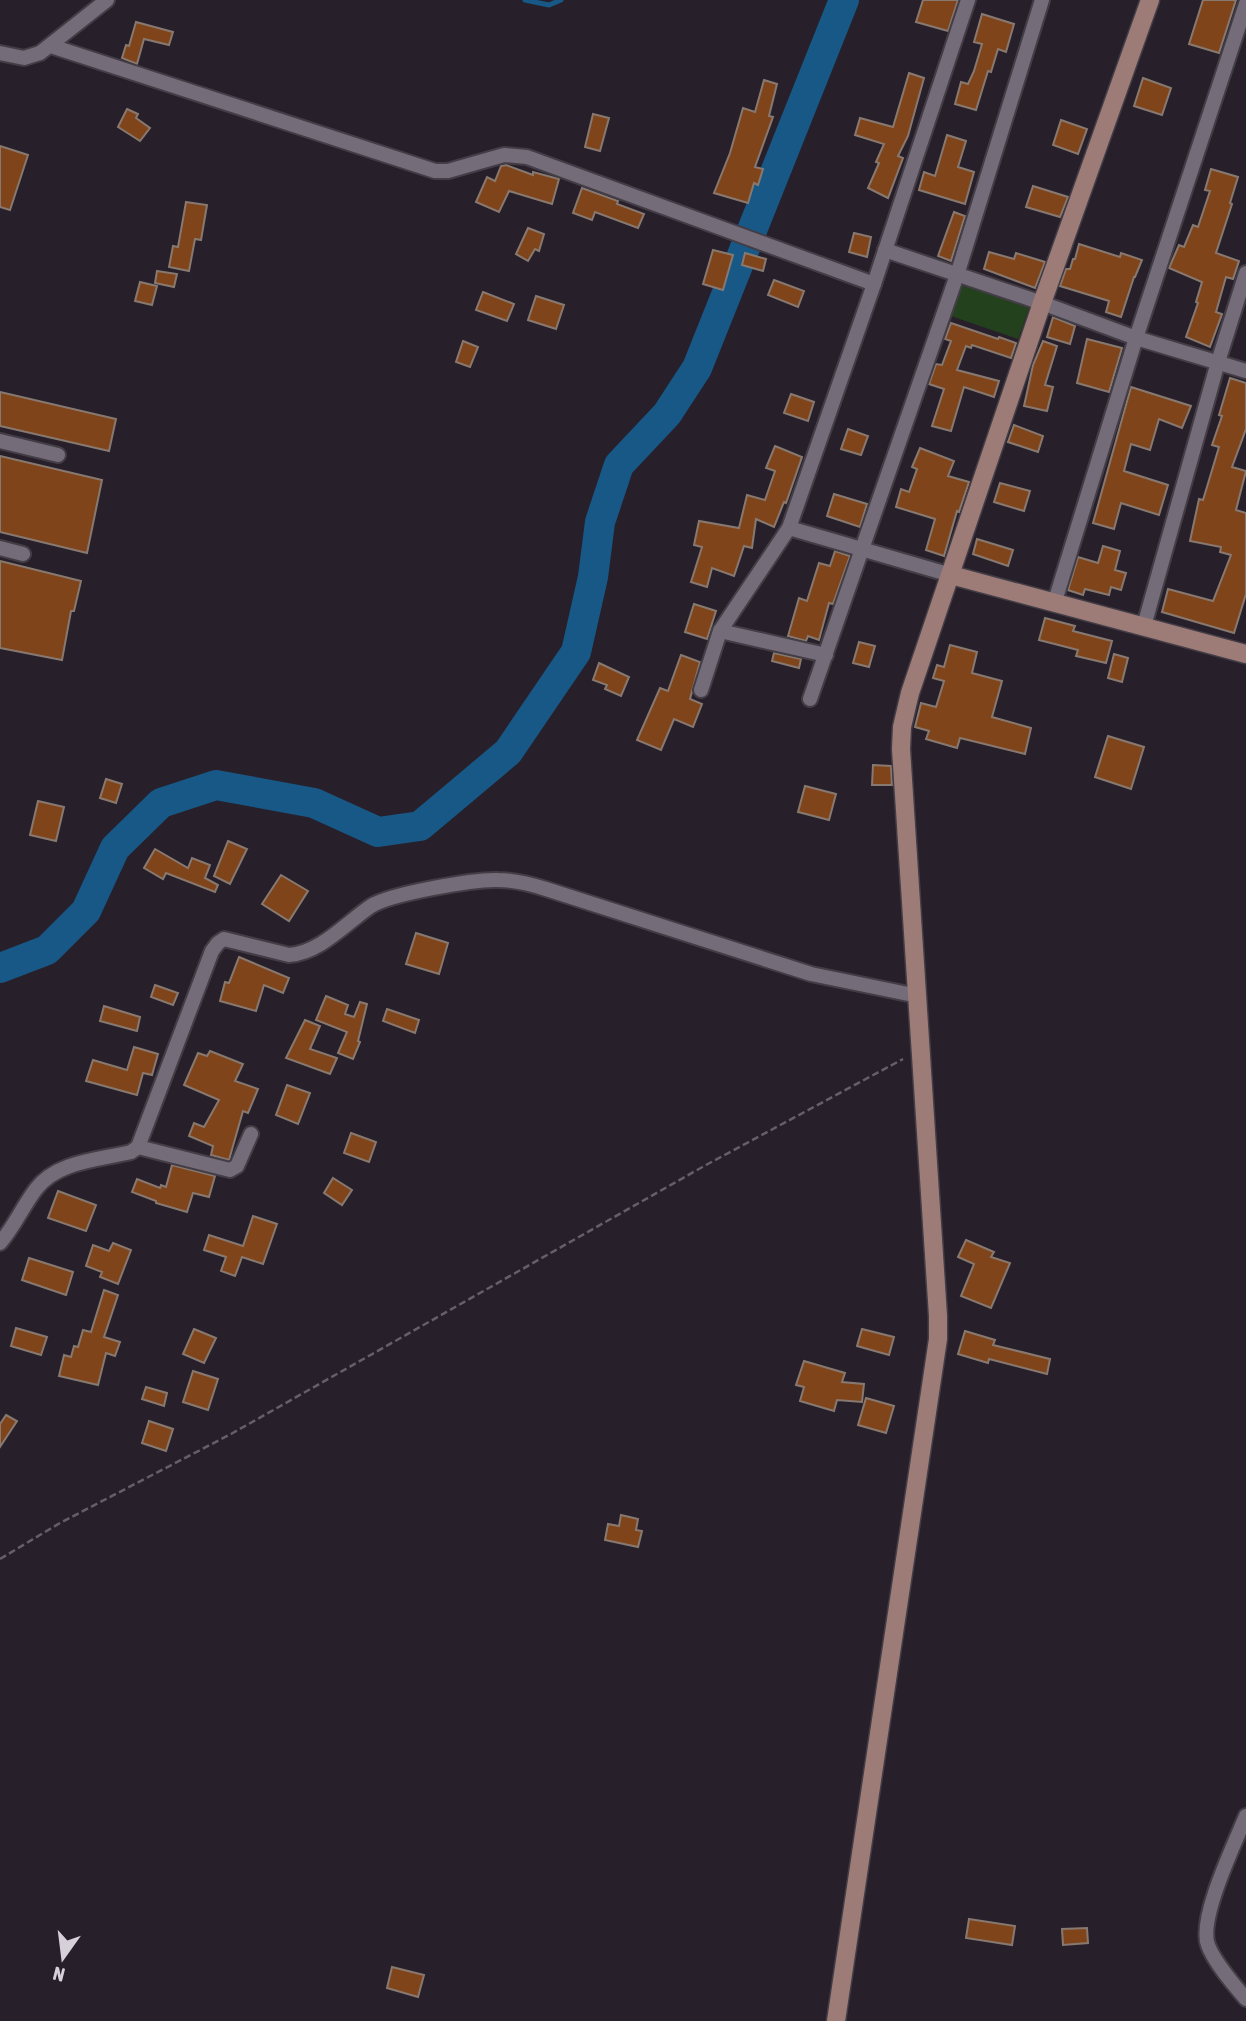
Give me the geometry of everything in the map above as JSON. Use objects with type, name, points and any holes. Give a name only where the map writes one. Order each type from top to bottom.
[{"type":"street","points":[[0,53],[33,57],[51,46],[107,0]]},
{"type":"street","points":[[701,690],[720,631],[789,527],[886,250],[968,0]]},
{"type":"street","points":[[810,699],[957,275],[1042,0]]},
{"type":"street","points":[[836,2021],[938,1339],[939,1316],[901,749],[902,727],[910,692],[1042,303],[1150,0]]},
{"type":"street","points":[[1055,601],[1136,338],[1246,4]]},
{"type":"street","points":[[51,46],[435,171],[448,171],[504,155],[527,157],[874,284]]},
{"type":"street","points":[[886,250],[1136,338],[1246,370]]},
{"type":"street","points":[[1144,626],[1246,272]]},
{"type":"street","points":[[0,441],[58,455]]},
{"type":"street","points":[[789,527],[863,551],[1246,654]]},
{"type":"street","points":[[0,548],[23,554]]},
{"type":"street","points":[[720,631],[826,655]]},
{"type":"street","points":[[0,1243],[37,1187],[50,1175],[62,1168],[131,1152],[138,1147],[212,951],[224,939],[289,955],[300,954],[315,947],[375,904],[422,890],[495,880],[526,883],[811,974],[918,996]]},
{"type":"street","points":[[138,1147],[230,1170],[237,1166],[251,1134]]},
{"type":"street","points":[[1246,1816],[1212,1904],[1206,1933],[1208,1945],[1246,1998]]},
{"type":"path","points":[[0,1559],[60,1523],[231,1434],[706,1165],[922,1050]]},
{"type":"green space","points":[[960,281],[1030,306],[1018,339],[948,315]]},
{"type":"building","points":[[923,0],[958,0],[948,31],[916,22]]},
{"type":"building","points":[[1203,0],[1236,0],[1219,53],[1189,44]]},
{"type":"building","points":[[982,14],[1014,24],[1006,52],[998,49],[991,72],[988,71],[976,110],[955,104],[961,82],[968,84],[974,71],[982,44],[974,42]]},
{"type":"building","points":[[136,22],[173,32],[169,45],[144,39],[137,64],[122,58],[126,45],[129,46]]},
{"type":"building","points":[[909,73],[924,78],[908,136],[898,156],[903,158],[888,198],[868,188],[884,144],[855,135],[860,118],[893,127]]},
{"type":"building","points":[[1143,78],[1171,88],[1162,115],[1134,106]]},
{"type":"building","points":[[764,80],[777,84],[769,116],[773,117],[755,167],[763,169],[758,185],[754,183],[748,203],[714,193],[730,153],[743,108],[755,112]]},
{"type":"building","points":[[127,109],[138,114],[136,118],[150,128],[140,141],[118,127]]},
{"type":"building","points":[[593,114],[609,118],[600,151],[585,147]]},
{"type":"building","points":[[1061,120],[1087,129],[1078,154],[1053,145]]},
{"type":"building","points":[[947,135],[966,141],[958,167],[974,172],[965,204],[919,190],[924,172],[935,176]]},
{"type":"building","points":[[0,146],[28,155],[10,210],[0,207]]},
{"type":"building","points":[[506,165],[533,175],[533,172],[559,179],[552,204],[509,191],[499,212],[476,202],[487,177],[495,181],[501,166]]},
{"type":"building","points":[[1211,169],[1238,177],[1216,253],[1239,261],[1233,279],[1226,277],[1216,312],[1222,314],[1210,347],[1186,337],[1202,282],[1169,268],[1179,245],[1184,247],[1193,225],[1198,227],[1210,191],[1205,190]]},
{"type":"building","points":[[1033,186],[1068,197],[1060,217],[1026,207]]},
{"type":"building","points":[[582,188],[644,214],[638,228],[595,212],[592,220],[573,213]]},
{"type":"building","points":[[186,202],[207,205],[201,240],[195,239],[189,271],[169,267],[173,246],[178,247]]},
{"type":"building","points":[[954,212],[965,216],[951,261],[938,256]]},
{"type":"building","points":[[528,228],[544,234],[539,251],[535,249],[528,261],[516,254]]},
{"type":"building","points":[[854,233],[871,237],[867,257],[849,252]]},
{"type":"building","points":[[1079,244],[1120,257],[1121,253],[1142,260],[1121,317],[1106,312],[1109,301],[1060,286],[1066,269],[1070,269],[1075,259]]},
{"type":"building","points":[[713,250],[733,255],[723,290],[703,284]]},
{"type":"building","points":[[989,252],[1014,259],[1016,253],[1045,262],[1035,288],[984,269]]},
{"type":"building","points":[[745,253],[766,259],[763,271],[742,265]]},
{"type":"building","points":[[157,271],[177,274],[174,287],[155,283]]},
{"type":"building","points":[[774,280],[804,291],[798,307],[768,295]]},
{"type":"building","points":[[140,282],[157,286],[152,305],[135,301]]},
{"type":"building","points":[[483,292],[514,304],[507,321],[476,310]]},
{"type":"building","points":[[536,296],[564,305],[556,329],[528,320]]},
{"type":"building","points":[[1053,317],[1075,326],[1070,344],[1047,337]]},
{"type":"building","points":[[951,323],[1016,343],[1011,358],[972,345],[971,348],[966,346],[957,370],[999,381],[994,397],[964,387],[951,431],[932,426],[944,389],[929,384],[936,364],[942,365],[951,341],[945,339]]},
{"type":"building","points":[[1087,339],[1122,348],[1109,392],[1077,383]]},
{"type":"building","points":[[463,341],[478,347],[470,367],[456,362]]},
{"type":"building","points":[[1043,341],[1057,346],[1045,385],[1053,387],[1047,411],[1024,406],[1033,365]]},
{"type":"building","points":[[1230,378],[1246,383],[1246,429],[1232,467],[1246,471],[1236,510],[1246,513],[1246,594],[1234,633],[1162,612],[1168,589],[1213,601],[1231,555],[1220,552],[1221,547],[1190,541],[1199,499],[1203,500],[1219,447],[1212,445],[1222,416],[1219,415]]},
{"type":"building","points":[[1131,387],[1191,406],[1182,428],[1159,419],[1150,450],[1131,444],[1124,471],[1168,485],[1159,515],[1121,503],[1114,529],[1093,523]]},
{"type":"building","points":[[0,392],[116,419],[109,451],[0,426]]},
{"type":"building","points":[[791,394],[814,402],[808,421],[784,413]]},
{"type":"building","points":[[1014,425],[1043,436],[1038,452],[1008,442]]},
{"type":"building","points":[[848,429],[868,436],[861,455],[841,449]]},
{"type":"building","points":[[775,446],[802,457],[786,503],[784,502],[774,527],[756,519],[752,548],[744,546],[734,576],[712,568],[707,587],[691,582],[702,547],[694,545],[699,521],[739,528],[747,495],[765,500],[775,471],[766,468]]},
{"type":"building","points":[[920,448],[954,461],[948,476],[969,482],[944,556],[926,550],[935,519],[896,507],[901,489],[909,492],[917,469],[912,467]]},
{"type":"building","points":[[0,456],[102,480],[87,553],[0,532]]},
{"type":"building","points":[[1000,483],[1030,491],[1024,511],[994,502]]},
{"type":"building","points":[[834,494],[867,504],[860,527],[827,516]]},
{"type":"building","points":[[977,539],[1013,550],[1008,566],[973,554]]},
{"type":"building","points":[[1103,546],[1120,551],[1115,570],[1126,573],[1121,590],[1111,587],[1109,595],[1085,589],[1083,595],[1068,590],[1078,557],[1098,563]]},
{"type":"building","points":[[835,551],[850,556],[833,604],[829,603],[819,640],[808,636],[806,641],[788,636],[799,598],[807,601],[819,563],[830,566]]},
{"type":"building","points":[[0,561],[81,581],[74,611],[71,611],[62,660],[0,648]]},
{"type":"building","points":[[694,604],[716,611],[707,639],[685,632]]},
{"type":"building","points":[[1045,618],[1075,626],[1073,631],[1112,641],[1106,663],[1076,656],[1078,650],[1039,640]]},
{"type":"building","points":[[859,642],[875,646],[869,667],[853,663]]},
{"type":"building","points":[[950,645],[977,652],[972,673],[1002,681],[992,717],[1031,728],[1025,754],[960,738],[957,748],[926,739],[929,731],[915,727],[921,703],[936,707],[944,681],[933,678],[937,665],[944,667]]},
{"type":"building","points":[[774,653],[801,659],[799,668],[772,661]]},
{"type":"building","points":[[1114,654],[1128,658],[1122,682],[1108,678]]},
{"type":"building","points":[[681,655],[700,662],[690,699],[702,704],[693,727],[674,719],[661,750],[637,740],[660,688],[668,691]]},
{"type":"building","points":[[599,663],[629,677],[621,696],[605,689],[607,685],[593,680]]},
{"type":"building","points":[[1108,736],[1144,747],[1131,789],[1095,777]]},
{"type":"building","points":[[873,765],[891,766],[892,785],[872,785]]},
{"type":"building","points":[[106,779],[122,784],[116,803],[100,798]]},
{"type":"building","points":[[805,786],[836,794],[829,820],[798,812]]},
{"type":"building","points":[[38,801],[64,807],[56,841],[30,835]]},
{"type":"building","points":[[228,841],[247,849],[230,884],[214,876]]},
{"type":"building","points":[[155,849],[188,868],[192,858],[210,865],[205,878],[218,885],[215,892],[166,873],[163,879],[144,868]]},
{"type":"building","points":[[281,875],[308,891],[289,921],[262,904]]},
{"type":"building","points":[[416,933],[448,943],[439,974],[406,964]]},
{"type":"building","points":[[239,957],[289,978],[283,993],[264,985],[256,1011],[220,1001],[225,982],[229,983]]},
{"type":"building","points":[[155,985],[178,993],[173,1005],[151,997]]},
{"type":"building","points":[[326,996],[348,1005],[345,1014],[354,1017],[360,1002],[367,1004],[358,1041],[360,1042],[353,1059],[338,1053],[347,1032],[316,1020]]},
{"type":"building","points":[[104,1006],[140,1017],[137,1031],[100,1021]]},
{"type":"building","points":[[387,1009],[419,1020],[415,1033],[383,1021]]},
{"type":"building","points":[[305,1020],[320,1026],[310,1049],[337,1058],[330,1074],[286,1058]]},
{"type":"building","points":[[134,1047],[158,1054],[152,1075],[143,1073],[137,1095],[86,1081],[93,1060],[127,1070]]},
{"type":"building","points":[[210,1051],[243,1064],[235,1081],[258,1089],[248,1113],[243,1111],[229,1160],[211,1155],[213,1146],[189,1136],[194,1123],[204,1127],[219,1100],[184,1085],[198,1053],[207,1056]]},
{"type":"building","points":[[287,1085],[310,1093],[298,1124],[276,1115]]},
{"type":"building","points":[[351,1133],[376,1142],[369,1162],[344,1153]]},
{"type":"building","points":[[172,1165],[215,1176],[209,1197],[193,1193],[187,1212],[156,1203],[132,1192],[137,1179],[160,1188],[161,1185],[166,1187]]},
{"type":"building","points":[[333,1178],[352,1190],[342,1205],[324,1193]]},
{"type":"building","points":[[58,1191],[96,1205],[86,1231],[48,1218]]},
{"type":"building","points":[[253,1216],[277,1224],[263,1264],[242,1257],[235,1276],[221,1271],[226,1257],[204,1250],[209,1235],[243,1246]]},
{"type":"building","points":[[966,1240],[994,1252],[991,1257],[1010,1263],[991,1308],[961,1296],[974,1264],[958,1257]]},
{"type":"building","points":[[113,1243],[131,1250],[118,1284],[100,1277],[102,1272],[86,1266],[93,1245],[109,1251]]},
{"type":"building","points":[[29,1258],[73,1272],[66,1295],[22,1280]]},
{"type":"building","points":[[104,1290],[118,1295],[104,1337],[120,1342],[115,1356],[106,1353],[98,1385],[59,1376],[64,1355],[71,1357],[74,1346],[78,1347],[83,1330],[91,1332]]},
{"type":"building","points":[[16,1328],[47,1337],[41,1355],[11,1346]]},
{"type":"building","points":[[194,1329],[216,1338],[204,1363],[183,1354]]},
{"type":"building","points":[[862,1329],[894,1337],[889,1355],[857,1346]]},
{"type":"building","points":[[965,1331],[995,1340],[993,1345],[1050,1359],[1047,1374],[989,1359],[988,1363],[958,1354]]},
{"type":"building","points":[[804,1361],[845,1373],[842,1382],[864,1384],[862,1402],[837,1400],[834,1411],[800,1401],[804,1387],[796,1385]]},
{"type":"building","points":[[193,1371],[218,1379],[208,1410],[183,1402]]},
{"type":"building","points":[[146,1387],[167,1393],[164,1406],[142,1399]]},
{"type":"building","points":[[866,1398],[894,1406],[886,1433],[858,1425]]},
{"type":"building","points":[[6,1415],[17,1421],[0,1447],[0,1424]]},
{"type":"building","points":[[149,1421],[173,1429],[166,1451],[142,1443]]},
{"type":"building","points":[[621,1515],[638,1519],[636,1530],[642,1531],[638,1547],[605,1540],[608,1524],[619,1526]]},
{"type":"building","points":[[969,1919],[1015,1926],[1012,1945],[966,1938]]},
{"type":"building","points":[[1087,1928],[1088,1943],[1063,1945],[1062,1929]]},
{"type":"building","points":[[392,1967],[424,1975],[418,1997],[387,1988]]},
{"type":"waterway","points":[[525,0],[549,5],[561,0]]},
{"type":"waterway","points":[[0,968],[47,950],[86,911],[115,848],[161,803],[216,785],[314,803],[378,832],[420,826],[508,752],[576,652],[593,577],[600,522],[619,465],[667,414],[697,368],[844,0]]}]
